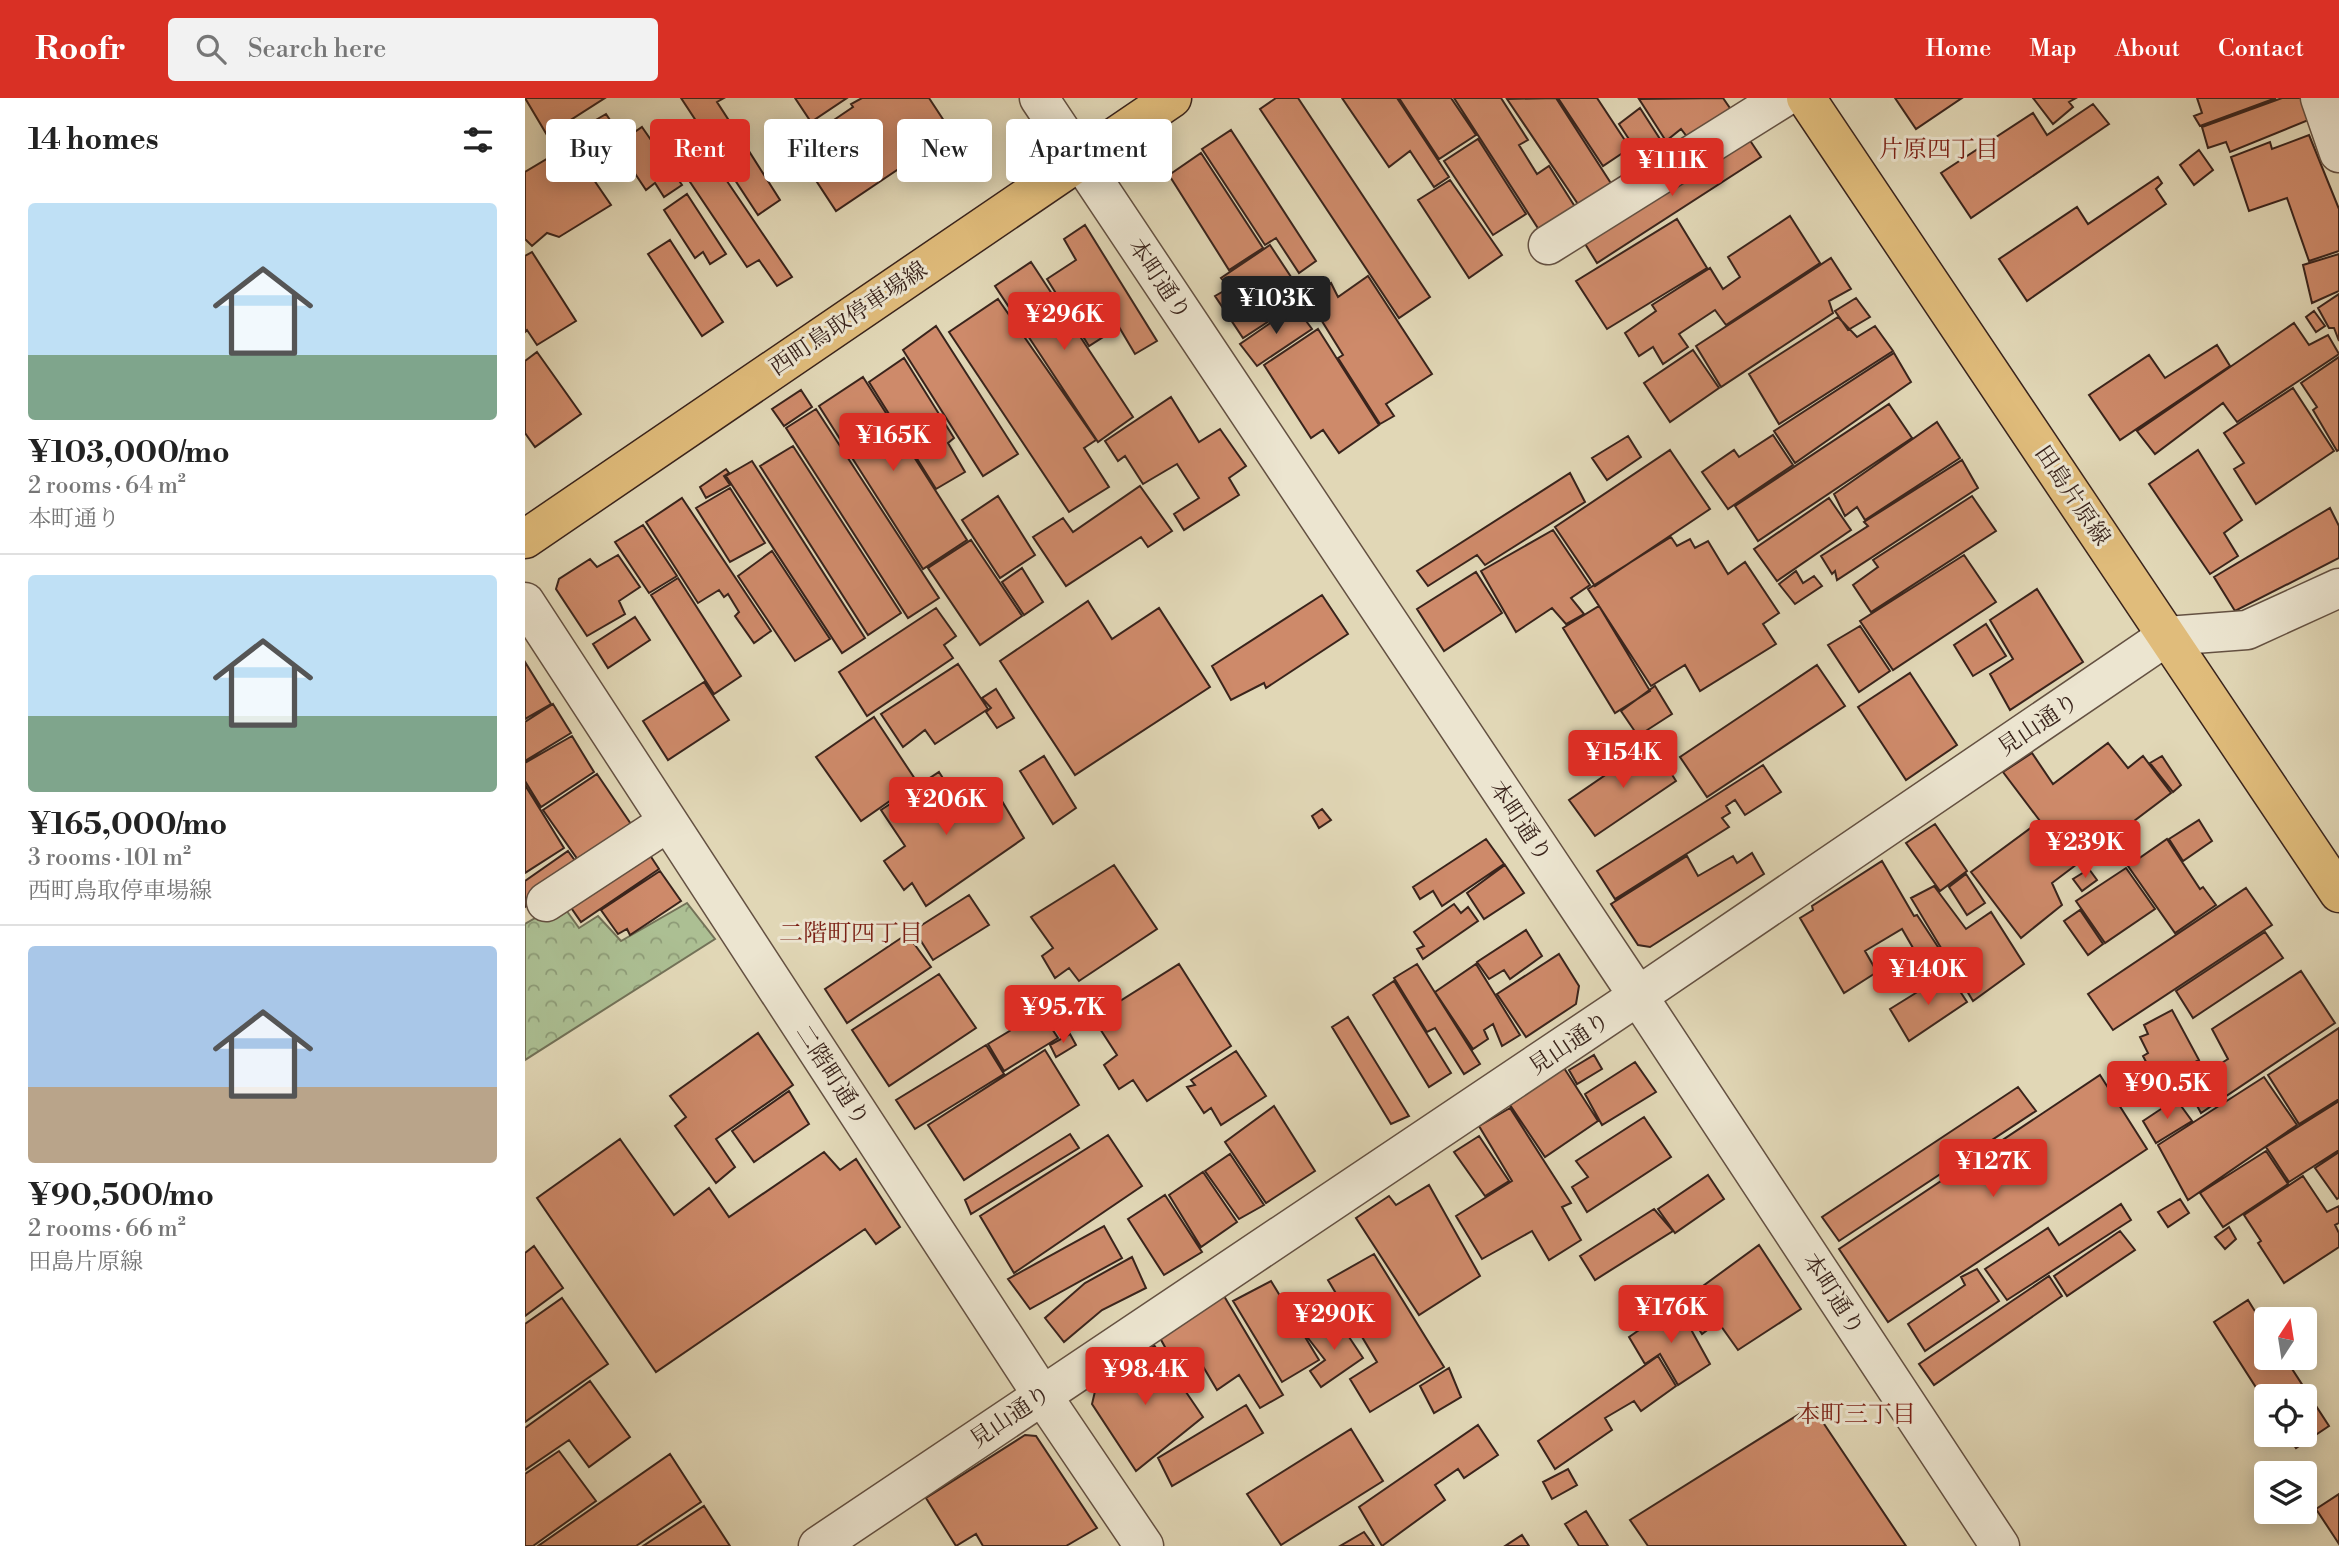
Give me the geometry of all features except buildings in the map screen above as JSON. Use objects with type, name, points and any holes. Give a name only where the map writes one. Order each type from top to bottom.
[{"type":"main road","name":"西町鳥取停車場線","points":[[1140,119],[1172,98]]},
{"type":"main road","name":"田島片原線","points":[[1806,98],[2339,893]]},
{"type":"main road","name":"西町鳥取停車場線","points":[[525,539],[1046,182]]},
{"type":"street","name":"本町通り","points":[[1039,98],[1053,119]]},
{"type":"street","points":[[1548,244],[1783,98]]},
{"type":"street","points":[[2320,98],[2339,153]]},
{"type":"street","name":"本町通り","points":[[1095,182],[1638,996],[2000,1546]]},
{"type":"street","name":"見山通り","points":[[818,1546],[1638,996],[2167,636],[2247,630],[2339,588]]},
{"type":"street","name":"二階町通り","points":[[525,602],[1042,1395],[1144,1546]]},
{"type":"street","points":[[546,902],[668,822]]},
{"type":"green space","points":[[561,903],[579,928],[598,916],[621,941],[687,903],[715,939],[525,1060],[525,924]]},
{"type":"district","name":"片原四丁目","points":[[1939,149]]},
{"type":"district","name":"二階町四丁目","points":[[851,933]]},
{"type":"district","name":"本町三丁目","points":[[1856,1414]]}]
